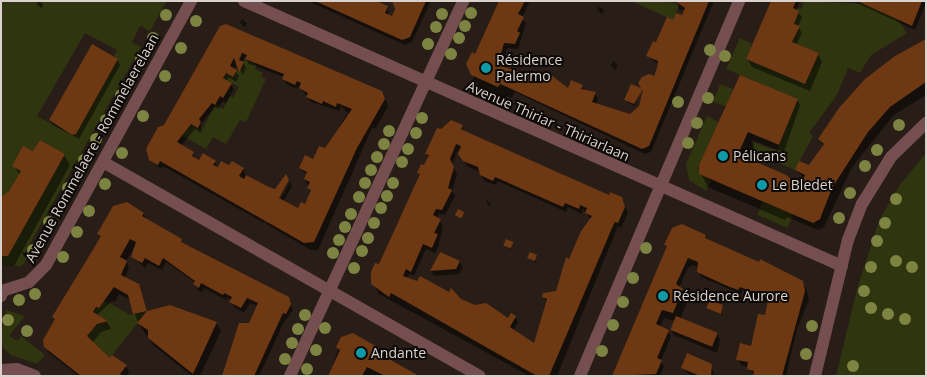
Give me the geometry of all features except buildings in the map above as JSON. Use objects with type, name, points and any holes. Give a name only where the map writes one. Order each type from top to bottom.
[{"type":"street","name":"Avenue Rommelaere - Rommelaerelaan","points":[[2,292],[20,288],[42,270],[192,1]]},
{"type":"street","name":"Avenue Thiriar - Thiriarlaan","points":[[244,1],[660,187],[842,266]]},
{"type":"street","points":[[290,376],[463,1]]},
{"type":"street","points":[[580,376],[739,1]]},
{"type":"street","points":[[815,376],[842,266],[862,204],[891,157],[926,123]]},
{"type":"street","points":[[103,162],[328,292],[479,376]]},
{"type":"street","points":[[1,370],[17,369],[35,376]]},
{"type":"green space","points":[[1,1],[167,1],[150,31],[140,26],[132,42],[141,47],[23,256],[28,257],[22,266],[1,265],[1,256],[8,256],[65,154],[40,140],[33,151],[23,146],[13,165],[21,171],[9,191],[1,197]],"holes":[[[85,33],[117,50],[114,56],[118,59],[76,134],[72,135],[37,116]]]},
{"type":"green space","points":[[631,1],[669,1],[679,5],[673,20]]},
{"type":"green space","points":[[804,1],[865,4],[896,17],[907,33],[871,55],[860,73],[848,68],[837,95],[809,133],[813,136],[795,170],[750,151],[754,142],[777,151],[798,99],[726,69],[740,38],[752,44],[746,59],[805,84],[819,53],[792,42],[800,27],[794,24],[799,11],[793,8],[801,9]]},
{"type":"green space","points":[[245,59],[257,65],[255,69],[263,73],[261,77],[266,79],[246,122],[240,120],[226,144],[213,137],[206,149],[181,135],[191,124],[202,130],[215,105],[223,109],[230,96],[233,98],[239,87],[223,78],[226,73],[233,77]]},
{"type":"green space","points":[[720,84],[733,89],[726,107],[713,102]]},
{"type":"green space","points":[[707,116],[719,122],[698,167],[699,174],[711,180],[706,191],[689,180],[686,164]]},
{"type":"green space","points":[[926,153],[926,376],[836,376],[857,289],[879,221],[899,186]]},
{"type":"green space","points":[[763,201],[793,214],[788,228],[757,215]]},
{"type":"green space","points":[[104,300],[130,315],[147,311],[110,358],[87,336],[97,324],[108,321],[93,312]]},
{"type":"green space","points":[[6,310],[25,316],[9,336],[18,341],[21,336],[45,355],[37,364],[11,355],[3,348],[1,336]]},
{"type":"place","name":"Résidence Palermo","points":[[486,68]]},
{"type":"place","name":"Pélicans","points":[[723,156]]},
{"type":"place","name":"Le Bledet","points":[[762,185]]},
{"type":"place","name":"Résidence Aurore","points":[[663,296]]},
{"type":"place","name":"Andante","points":[[361,353]]}]
